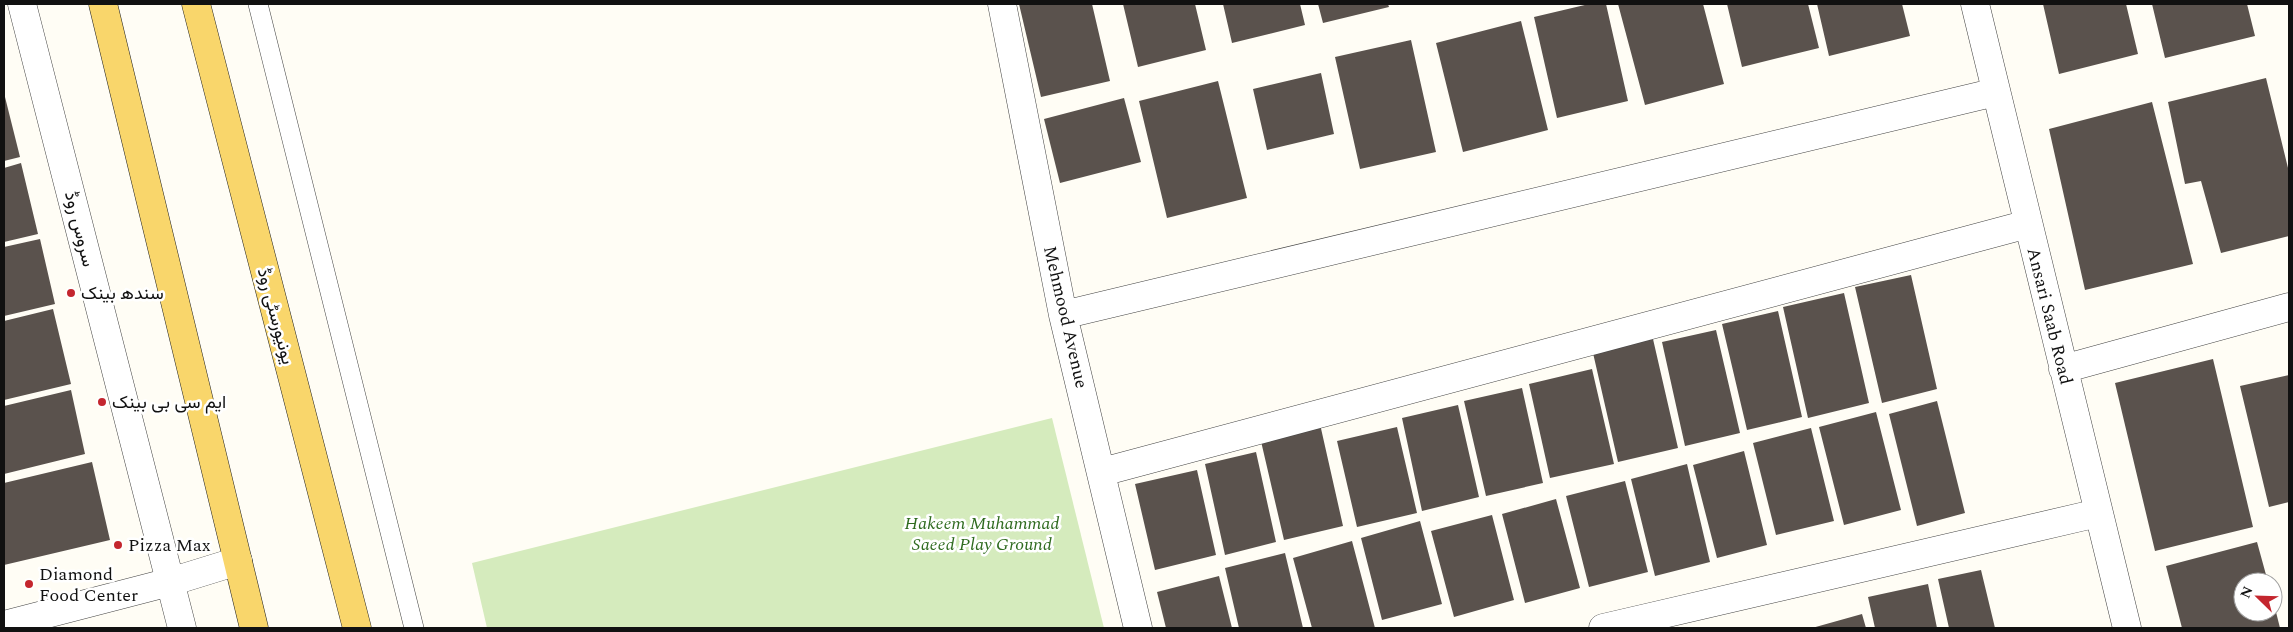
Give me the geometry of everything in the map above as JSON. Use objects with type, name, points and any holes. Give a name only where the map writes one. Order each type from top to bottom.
[{"type":"main road","points":[[103,4],[254,628]]},
{"type":"main road","name":"یونیورسٹی روڈ","points":[[196,4],[357,628]]},
{"type":"street","name":"سروس روڈ","points":[[22,4],[182,628]]},
{"type":"street","name":"Mehmood Avenue","points":[[1002,4],[1063,315],[1138,628]]},
{"type":"street","name":"Ansari Saab Road","points":[[1975,4],[2127,628]]},
{"type":"street","points":[[1063,315],[1996,92]]},
{"type":"street","points":[[1102,472],[2028,224]]},
{"type":"street","points":[[2063,369],[2289,307]]},
{"type":"street","points":[[1603,628],[2098,513]]},
{"type":"street","points":[[4,625],[170,582],[238,561]]},
{"type":"lane","points":[[258,4],[414,628]]},
{"type":"green space","name":"Hakeem Muhammad Saeed Play Ground","points":[[1052,418],[1104,628],[487,628],[472,563]]},
{"type":"building","points":[[1019,4],[1092,4],[1110,81],[1041,97]]},
{"type":"building","points":[[1123,4],[1195,4],[1206,50],[1138,67]]},
{"type":"building","points":[[1223,4],[1300,4],[1305,25],[1232,43]]},
{"type":"building","points":[[1318,4],[1388,4],[1389,7],[1323,23]]},
{"type":"building","points":[[1589,4],[1606,4],[1628,101],[1557,118],[1534,17]]},
{"type":"building","points":[[1618,4],[1703,4],[1724,84],[1645,105]]},
{"type":"building","points":[[1727,4],[1808,4],[1819,48],[1742,67]]},
{"type":"building","points":[[1817,4],[1902,4],[1910,36],[1829,56]]},
{"type":"building","points":[[2043,4],[2126,4],[2138,54],[2059,74]]},
{"type":"building","points":[[2152,4],[2247,4],[2255,36],[2165,58]]},
{"type":"building","points":[[1521,21],[1548,130],[1463,152],[1436,43]]},
{"type":"building","points":[[1411,40],[1436,152],[1360,169],[1335,57]]},
{"type":"building","points":[[1321,73],[1334,134],[1267,150],[1253,89]]},
{"type":"building","points":[[2266,78],[2289,172],[2289,236],[2221,253],[2201,181],[2185,184],[2168,102]]},
{"type":"building","points":[[1218,81],[1247,198],[1167,218],[1139,101]]},
{"type":"building","points":[[4,93],[20,157],[4,161]]},
{"type":"building","points":[[1124,98],[1141,162],[1060,183],[1044,119]]},
{"type":"building","points":[[2152,102],[2193,264],[2085,290],[2049,129]]},
{"type":"building","points":[[21,163],[38,234],[4,242],[4,168]]},
{"type":"building","points":[[40,239],[55,304],[4,316],[4,247]]},
{"type":"building","points":[[1911,275],[1937,389],[1882,403],[1855,287]]},
{"type":"building","points":[[1844,293],[1869,403],[1808,418],[1783,307]]},
{"type":"building","points":[[53,309],[71,384],[4,400],[4,321]]},
{"type":"building","points":[[1778,311],[1802,417],[1747,430],[1722,324]]},
{"type":"building","points":[[1716,330],[1740,433],[1685,446],[1662,342]]},
{"type":"building","points":[[1653,339],[1678,448],[1618,462],[1593,353]]},
{"type":"building","points":[[2213,359],[2253,527],[2155,551],[2115,383]]},
{"type":"building","points":[[1592,369],[1614,464],[1550,478],[1529,384]]},
{"type":"building","points":[[2289,375],[2289,502],[2269,507],[2240,386]]},
{"type":"building","points":[[1522,388],[1543,483],[1486,496],[1464,401]]},
{"type":"building","points":[[71,390],[85,454],[4,474],[4,406]]},
{"type":"building","points":[[1937,401],[1965,513],[1917,526],[1889,414]]},
{"type":"building","points":[[1458,405],[1479,497],[1422,511],[1402,418]]},
{"type":"building","points":[[1876,412],[1901,510],[1844,525],[1819,427]]},
{"type":"building","points":[[1320,424],[1343,526],[1284,540],[1260,437]]},
{"type":"building","points":[[1397,427],[1417,513],[1357,527],[1337,441]]},
{"type":"building","points":[[1811,428],[1834,521],[1776,535],[1753,443]]},
{"type":"building","points":[[1744,451],[1767,545],[1717,558],[1693,465]]},
{"type":"building","points":[[1256,452],[1276,542],[1225,555],[1205,464]]},
{"type":"building","points":[[92,462],[110,540],[4,565],[4,483]]},
{"type":"building","points":[[1687,464],[1710,562],[1655,576],[1631,479]]},
{"type":"building","points":[[1197,470],[1216,555],[1155,570],[1135,484]]},
{"type":"building","points":[[1625,481],[1648,572],[1589,587],[1566,496]]},
{"type":"building","points":[[1556,499],[1580,588],[1525,603],[1502,514]]},
{"type":"building","points":[[1492,515],[1514,600],[1454,617],[1431,531]]},
{"type":"building","points":[[1420,521],[1442,604],[1382,620],[1361,538]]},
{"type":"building","points":[[1352,541],[1375,628],[1312,628],[1293,558]]},
{"type":"building","points":[[2257,542],[2265,572],[2233,572],[2233,622],[2278,622],[2280,628],[2182,628],[2166,566]]},
{"type":"building","points":[[1285,553],[1303,628],[1239,628],[1225,568]]},
{"type":"building","points":[[1981,570],[1995,628],[1949,628],[1938,579]]},
{"type":"building","points":[[1219,576],[1232,628],[1166,628],[1157,592]]},
{"type":"building","points":[[1928,584],[1937,628],[1875,628],[1868,597]]},
{"type":"building","points":[[1862,614],[1866,628],[1812,628]]},
{"type":"place","name":"سندھ بینک","points":[[71,293]]},
{"type":"place","name":"ایم سی بی بینک","points":[[102,402]]},
{"type":"place","name":"Pizza Max","points":[[118,545]]},
{"type":"place","name":"Diamond Food Center","points":[[29,584]]}]
